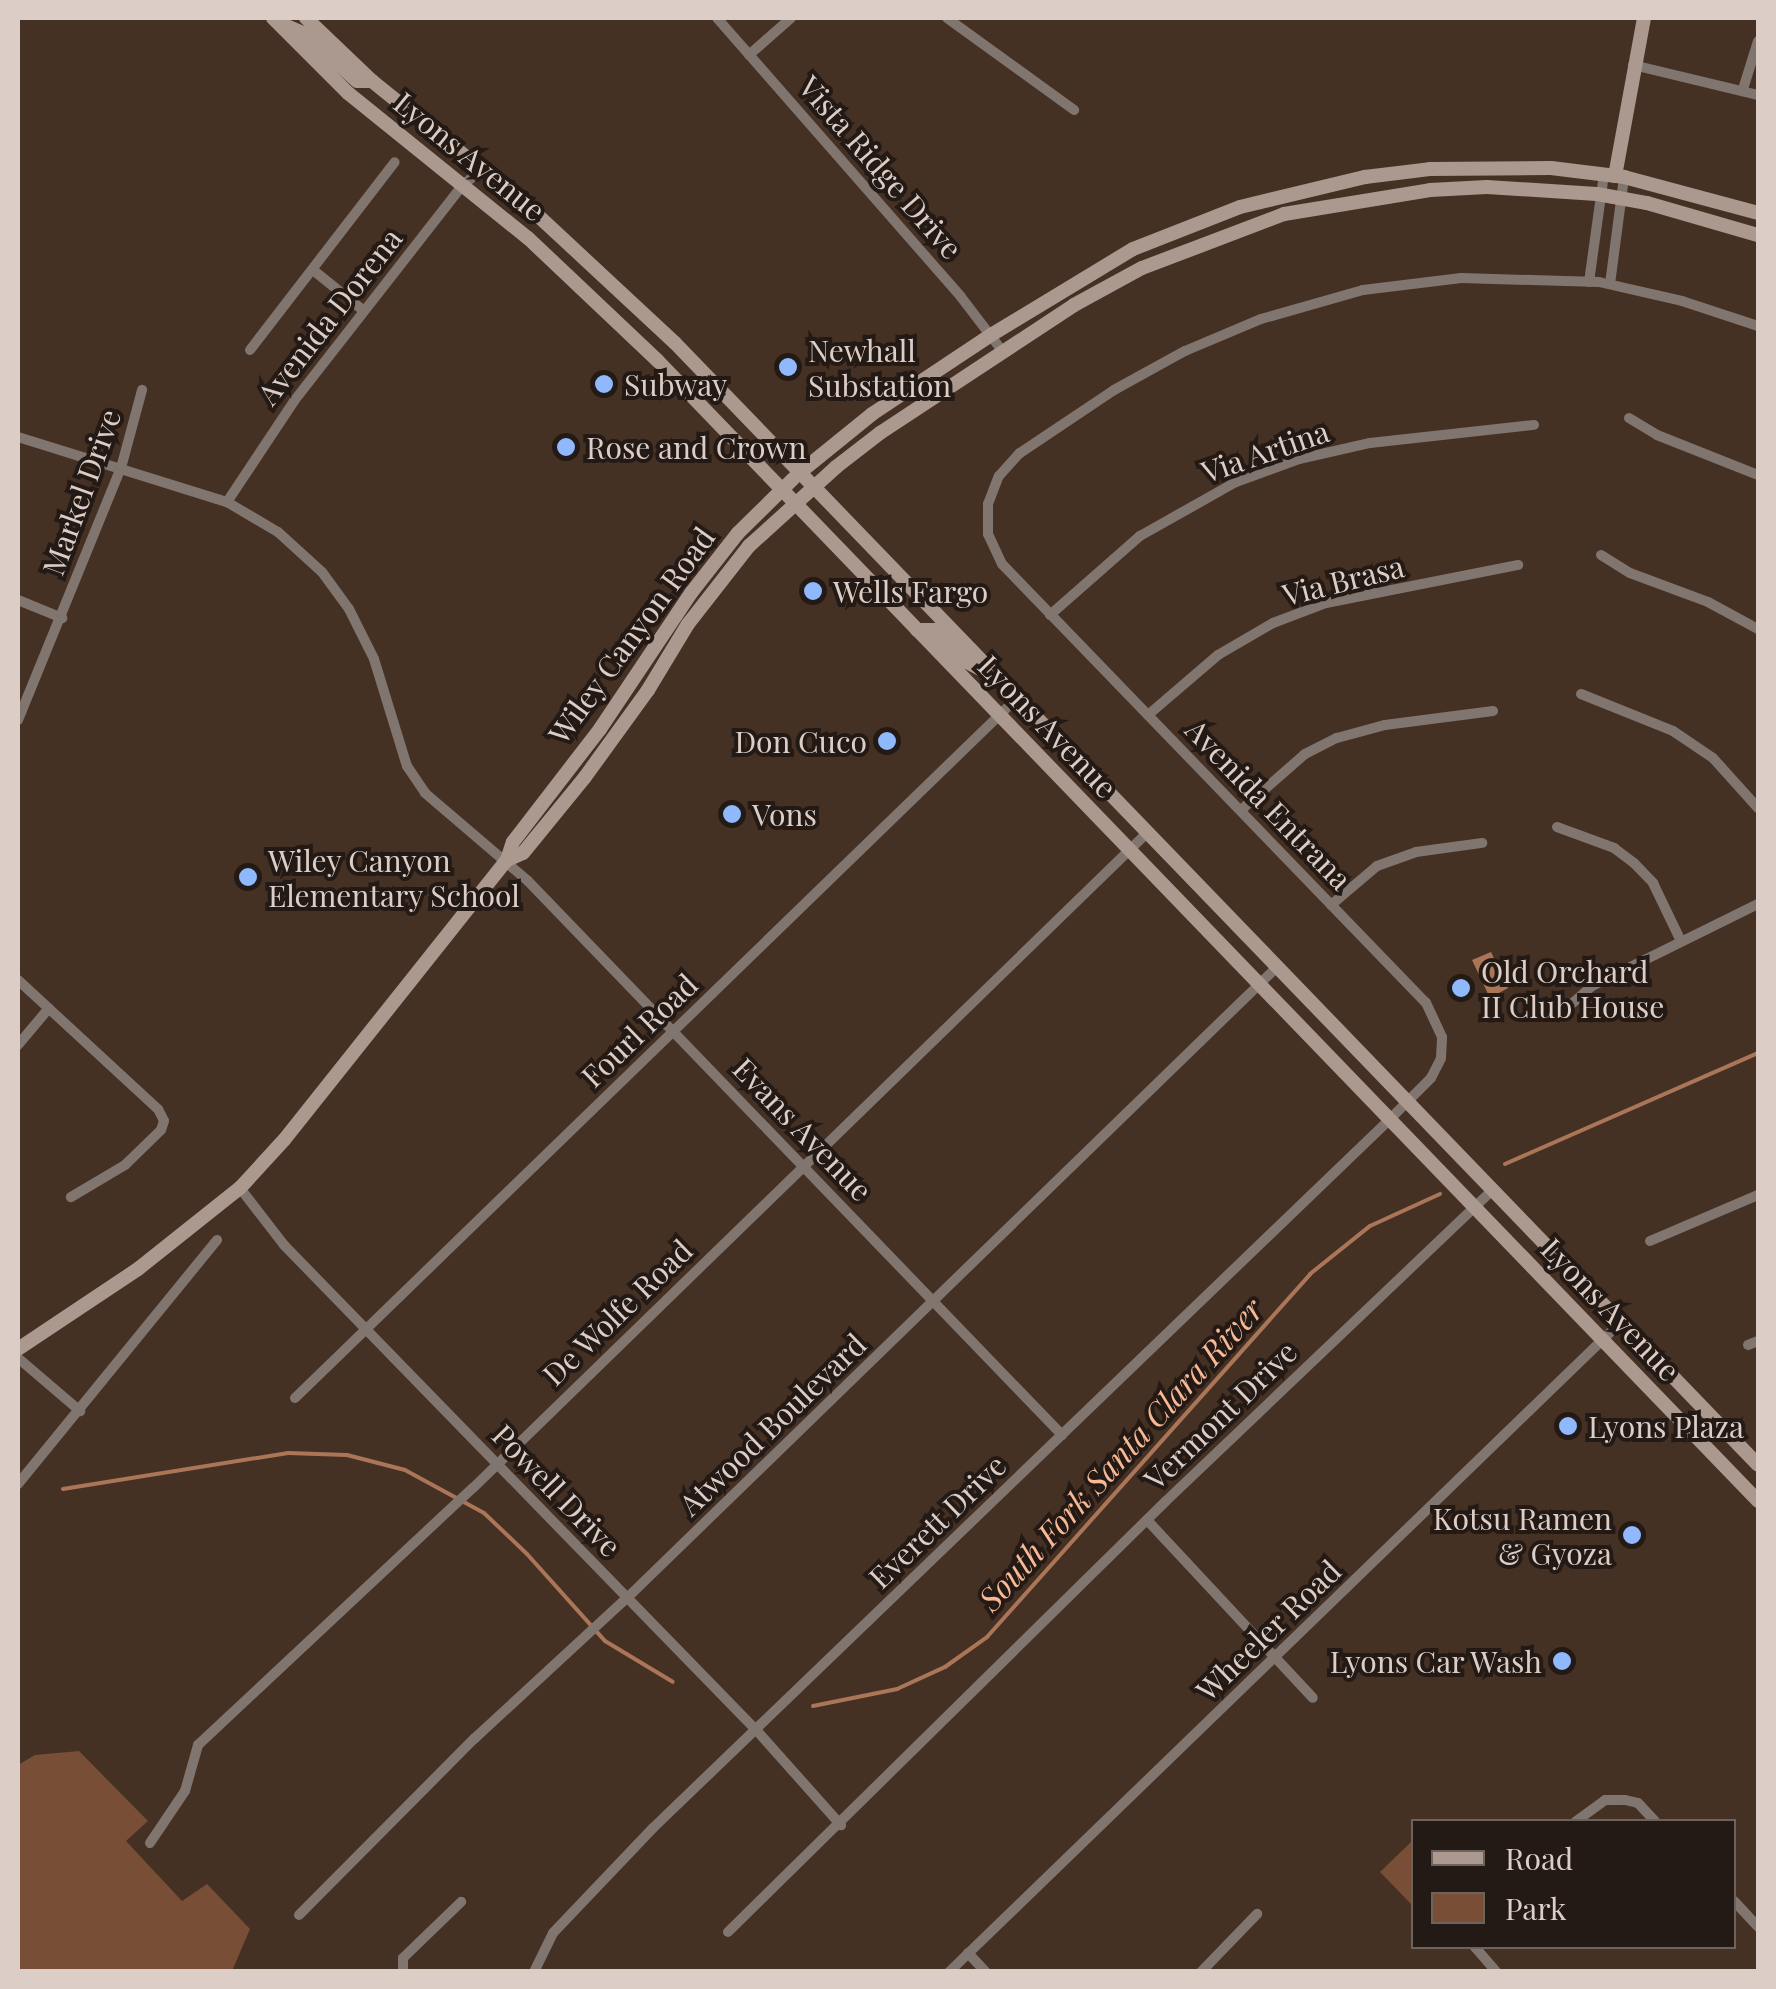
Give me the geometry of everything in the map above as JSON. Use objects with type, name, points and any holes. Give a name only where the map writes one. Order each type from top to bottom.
[{"type":"main road","name":"Lyons Avenue","points":[[306,18],[372,81],[482,170],[647,316],[1758,1465]]},
{"type":"main road","points":[[1614,176],[1632,65],[1644,18]]},
{"type":"main road","name":"Lyons Avenue","points":[[276,20],[348,93],[528,238],[614,317],[1758,1501]]},
{"type":"main road","points":[[276,20],[304,33],[356,81],[372,81]]},
{"type":"main road","name":"Wiley Canyon Road","points":[[18,1349],[138,1268],[240,1188],[284,1140],[507,860],[512,842],[614,709],[706,573],[798,474],[884,406],[991,335],[1133,249],[1240,207],[1294,192],[1430,169],[1551,168],[1614,176],[1758,213]]},
{"type":"main road","name":"Wiley Canyon Road","points":[[507,860],[523,853],[571,795],[629,718],[707,598],[749,546],[880,433],[1002,352],[1142,268],[1284,214],[1430,190],[1487,187],[1602,195],[1758,235]]},
{"type":"main road","points":[[917,630],[935,630],[965,660],[996,677]]},
{"type":"main road","points":[[614,709],[629,718]]},
{"type":"main road","points":[[557,783],[571,795]]},
{"type":"main road","points":[[535,812],[548,823]]},
{"type":"street","name":"Vista Ridge Drive","points":[[717,18],[1002,352]]},
{"type":"street","points":[[749,54],[791,18]]},
{"type":"street","points":[[947,18],[1074,110]]},
{"type":"street","points":[[1743,90],[1758,40]]},
{"type":"street","points":[[1632,65],[1758,95]]},
{"type":"street","points":[[250,350],[396,162]]},
{"type":"street","name":"Avenida Dorena","points":[[227,502],[294,401],[462,187],[482,170]]},
{"type":"street","points":[[1614,176],[1602,195],[1588,282],[1610,284],[1758,326]]},
{"type":"street","points":[[1610,284],[1622,198],[1614,176]]},
{"type":"street","points":[[313,270],[364,310]]},
{"type":"street","name":"Avenida Entrana","points":[[1390,1119],[1431,1078],[1441,1058],[1439,1024],[1426,1003],[1002,564],[988,534],[988,504],[999,476],[1020,453],[1114,390],[1185,351],[1260,319],[1363,290],[1461,278],[1588,282]]},
{"type":"street","name":"Markel Drive","points":[[18,720],[121,468],[142,390]]},
{"type":"street","points":[[1630,418],[1657,435],[1758,475]]},
{"type":"street","name":"Via Artina","points":[[1050,614],[1140,536],[1236,482],[1299,460],[1370,444],[1534,425]]},
{"type":"street","name":"Evans Avenue","points":[[18,437],[227,502],[278,532],[322,572],[349,609],[374,659],[408,766],[425,793],[507,860],[1062,1434]]},
{"type":"street","points":[[1601,555],[1630,573],[1708,602],[1758,629]]},
{"type":"street","name":"Via Brasa","points":[[1148,715],[1218,656],[1273,623],[1326,604],[1518,565]]},
{"type":"street","points":[[18,600],[62,618]]},
{"type":"street","points":[[1581,694],[1674,731],[1713,758],[1758,808]]},
{"type":"street","name":"Fourl Road","points":[[295,1398],[1017,698]]},
{"type":"street","points":[[1242,810],[1305,754],[1337,738],[1385,725],[1493,711]]},
{"type":"street","points":[[1557,827],[1614,848],[1634,863],[1652,883],[1680,939]]},
{"type":"street","name":"De Wolfe Road","points":[[150,1844],[184,1791],[198,1745],[473,1488],[1147,834]]},
{"type":"street","points":[[1330,905],[1376,866],[1416,852],[1482,843]]},
{"type":"street","points":[[1568,1007],[1592,986],[1680,939],[1758,904]]},
{"type":"street","name":"Atwood Boulevard","points":[[299,1915],[474,1739],[935,1302],[1278,967]]},
{"type":"street","points":[[18,980],[158,1109],[164,1121],[161,1130],[126,1165],[71,1197]]},
{"type":"street","points":[[18,1045],[49,1008]]},
{"type":"street","name":"Everett Drive","points":[[534,1972],[554,1933],[653,1828],[758,1732],[1390,1119]]},
{"type":"street","name":"Powell Drive","points":[[240,1188],[284,1245],[758,1732],[841,1825]]},
{"type":"street","name":"Vermont Drive","points":[[728,1932],[1147,1520],[1493,1190]]},
{"type":"street","points":[[1650,1241],[1758,1195]]},
{"type":"street","points":[[18,1484],[217,1240]]},
{"type":"street","name":"Wheeler Road","points":[[949,1972],[1620,1323]]},
{"type":"street","points":[[18,1358],[80,1411]]},
{"type":"street","points":[[1147,1520],[1278,1656],[1313,1698]]},
{"type":"street","points":[[1580,1819],[1605,1800],[1626,1800],[1638,1804],[1653,1819]]},
{"type":"street","points":[[403,1972],[403,1958],[461,1902]]},
{"type":"street","points":[[1736,1903],[1758,1927]]},
{"type":"street","points":[[1202,1971],[1256,1914]]},
{"type":"street","points":[[1477,1949],[1497,1972]]},
{"type":"street","points":[[968,1953],[986,1972]]},
{"type":"green space","points":[[79,1751],[148,1821],[126,1841],[182,1901],[207,1884],[250,1929],[232,1971],[18,1971],[18,1765],[35,1755]]},
{"type":"green space","points":[[1411,1842],[1411,1904],[1380,1872]]},
{"type":"shaded area","points":[[1491,952],[1508,988],[1490,998],[1472,960]]},
{"type":"waterway","name":"South Fork Santa Clara River","points":[[1505,1164],[1758,1053]]},
{"type":"waterway","name":"South Fork Santa Clara River","points":[[813,1706],[897,1689],[945,1667],[987,1637],[1310,1274],[1370,1226],[1440,1194]]},
{"type":"waterway","name":"South Fork Santa Clara River","points":[[63,1489],[288,1453],[347,1455],[405,1470],[484,1513],[527,1554],[605,1641],[673,1682]]},
{"type":"place","name":"Newhall Substation","points":[[788,367]]},
{"type":"place","name":"Subway","points":[[604,384]]},
{"type":"place","name":"Rose and Crown","points":[[566,447]]},
{"type":"place","name":"Wells Fargo","points":[[813,591]]},
{"type":"place","name":"Don Cuco","points":[[887,741]]},
{"type":"place","name":"Vons","points":[[732,814]]},
{"type":"place","name":"Wiley Canyon Elementary School","points":[[248,877]]},
{"type":"place","name":"Old Orchard II Club House","points":[[1461,988]]},
{"type":"place","name":"Lyons Plaza","points":[[1568,1426]]},
{"type":"place","name":"Kotsu Ramen & Gyoza","points":[[1632,1535]]},
{"type":"place","name":"Lyons Car Wash","points":[[1562,1661]]}]
